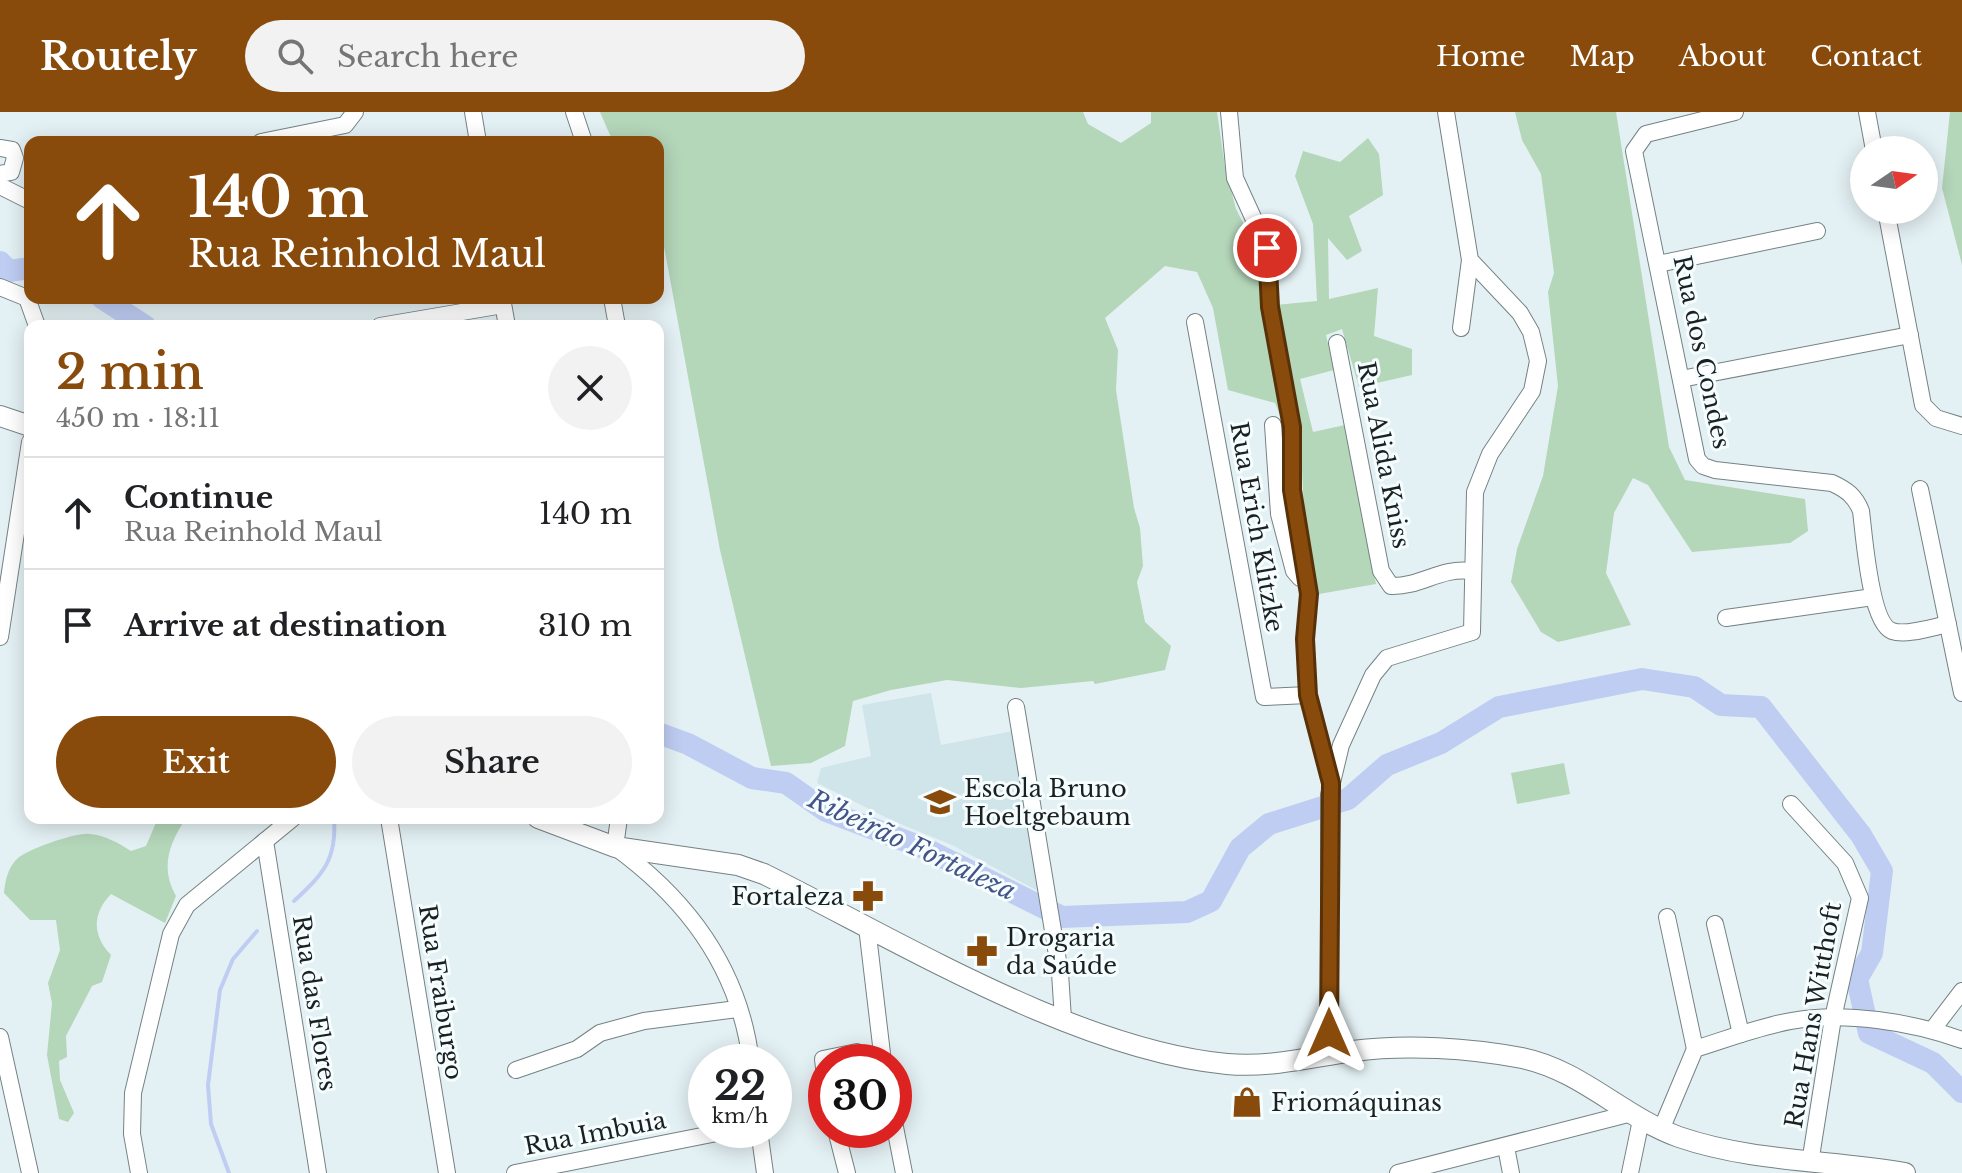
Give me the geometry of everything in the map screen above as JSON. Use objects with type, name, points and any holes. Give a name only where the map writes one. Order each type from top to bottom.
[{"type":"main road","points":[[0,416],[24,424]]},
{"type":"main road","points":[[554,824],[615,847],[738,865],[764,874],[867,927],[1063,1019],[1144,1046],[1224,1064],[1273,1065],[1329,1055],[1410,1049],[1527,1059],[1578,1079],[1634,1117],[1661,1130],[1727,1150],[1905,1173]]},
{"type":"street","points":[[291,136],[345,125],[355,112]]},
{"type":"street","points":[[473,112],[477,136]]},
{"type":"street","points":[[574,112],[582,136]]},
{"type":"street","points":[[1229,112],[1235,178],[1267,248],[1270,307],[1292,427],[1292,490],[1309,594],[1305,639],[1308,695],[1330,789]]},
{"type":"street","points":[[1446,112],[1470,260],[1461,328]]},
{"type":"street","name":"Rua dos Condes","points":[[1735,112],[1655,131],[1638,140],[1634,151],[1697,459],[1703,466],[1832,483],[1856,499],[1861,511],[1873,597],[1882,622],[1890,631],[1948,624]]},
{"type":"street","points":[[1867,112],[1871,136]]},
{"type":"street","points":[[0,148],[12,150],[15,158],[11,172],[0,174]]},
{"type":"street","points":[[0,186],[24,198]]},
{"type":"street","points":[[1889,224],[1923,405],[1936,418],[1962,426]]},
{"type":"street","points":[[1658,264],[1817,231]]},
{"type":"street","points":[[1329,1055],[1330,789],[1341,745],[1379,666],[1387,658],[1472,632],[1475,492],[1490,454],[1532,391],[1538,361],[1531,332],[1520,313],[1470,260]]},
{"type":"street","points":[[0,287],[24,297]]},
{"type":"street","points":[[415,320],[492,304]]},
{"type":"street","name":"Rua Erich Klitzke","points":[[1195,322],[1264,697],[1308,695]]},
{"type":"street","points":[[1681,379],[1910,335]]},
{"type":"street","name":"Rua Alida Kniss","points":[[1337,343],[1381,571],[1391,586],[1402,587],[1452,568],[1471,571]]},
{"type":"street","points":[[1273,425],[1282,532],[1294,571],[1305,580]]},
{"type":"street","points":[[0,637],[24,481]]},
{"type":"street","points":[[1920,489],[1962,693]]},
{"type":"street","points":[[1726,618],[1873,597]]},
{"type":"street","points":[[1016,707],[1048,899],[1063,1019]]},
{"type":"street","name":"Rua Hans Witthoft","points":[[1791,804],[1845,863],[1860,898],[1840,1019],[1810,1163]]},
{"type":"street","points":[[139,1173],[132,1134],[133,1093],[171,934],[187,905],[286,824]]},
{"type":"street","name":"Rua Fraiburgo","points":[[390,824],[447,1173]]},
{"type":"street","points":[[618,824],[615,847],[667,889],[699,924],[737,1009],[749,1044]]},
{"type":"street","name":"Rua das Flores","points":[[265,841],[318,1173]]},
{"type":"street","points":[[1661,1130],[1695,1049],[1667,917]]},
{"type":"street","points":[[1715,924],[1741,1034]]},
{"type":"street","points":[[867,927],[881,1044]]},
{"type":"street","points":[[1933,1029],[1962,991]]},
{"type":"street","points":[[516,1070],[577,1049],[600,1033],[644,1021],[737,1009]]},
{"type":"street","points":[[1695,1049],[1792,1020],[1840,1019],[1933,1029],[1962,1040]]},
{"type":"street","points":[[0,1037],[30,1173]]},
{"type":"street","points":[[1398,1173],[1634,1117],[1630,1173]]},
{"type":"street","name":"Rua Imbuia","points":[[515,1173],[688,1139]]},
{"type":"street","points":[[1506,1147],[1511,1173]]},
{"type":"street","points":[[762,1148],[765,1173]]},
{"type":"street","points":[[841,1148],[847,1173]]},
{"type":"street","points":[[899,1148],[904,1173]]},
{"type":"shaded area","name":"Escola Bruno Hoeltgebaum","points":[[931,693],[941,745],[1013,731],[1040,892],[952,845],[893,821],[817,783],[821,768],[871,756],[862,705]]},
{"type":"green space","points":[[600,112],[1083,112],[1088,124],[1121,143],[1151,123],[1151,112],[1217,112],[1225,167],[1236,209],[1257,250],[1265,306],[1317,301],[1313,224],[1295,176],[1303,151],[1340,162],[1368,138],[1379,154],[1383,195],[1349,216],[1362,251],[1347,260],[1328,238],[1329,299],[1378,288],[1374,336],[1412,349],[1412,375],[1359,387],[1342,329],[1326,335],[1334,370],[1300,379],[1313,432],[1345,425],[1376,584],[1319,594],[1305,531],[1302,469],[1275,403],[1228,390],[1213,308],[1197,272],[1165,266],[1105,318],[1118,350],[1116,390],[1134,508],[1140,528],[1143,566],[1137,582],[1145,622],[1171,646],[1165,670],[1095,684],[1093,681],[1021,688],[947,680],[891,690],[853,701],[845,746],[811,763],[771,766],[720,550],[664,247],[664,136],[610,136]]},
{"type":"green space","points":[[1515,112],[1616,112],[1669,447],[1685,480],[1805,499],[1808,531],[1790,543],[1692,552],[1648,485],[1633,478],[1614,513],[1606,573],[1631,625],[1558,642],[1541,632],[1511,582],[1517,549],[1543,476],[1558,386],[1548,292],[1554,273],[1541,174],[1522,140]]},
{"type":"green space","points":[[1950,112],[1962,112],[1962,265],[1942,188]]},
{"type":"green space","points":[[1564,763],[1570,794],[1517,804],[1511,773]]},
{"type":"green space","points":[[155,824],[183,824],[169,856],[168,876],[176,896],[165,923],[111,894],[100,909],[98,932],[111,955],[102,982],[92,986],[66,1036],[67,1057],[59,1061],[60,1080],[74,1113],[68,1122],[59,1119],[47,1055],[52,1003],[48,983],[60,950],[56,920],[30,920],[4,893],[6,879],[12,866],[24,854],[74,836],[101,836],[131,851],[146,846]]},
{"type":"waterway","name":"Ribeirão Fortaleza","points":[[0,262],[9,271],[24,269]]},
{"type":"waterway","name":"Ribeirão Fortaleza","points":[[111,304],[136,320]]},
{"type":"waterway","name":"Ribeirão Fortaleza","points":[[664,735],[688,744],[752,778],[786,783],[826,811],[924,848],[1062,917],[1187,912],[1211,901],[1240,848],[1269,824],[1348,799],[1387,765],[1441,743],[1499,707],[1642,679],[1694,687],[1721,705],[1761,707],[1861,835],[1882,871],[1872,953],[1857,979],[1869,1033],[1933,1063],[1962,1092]]},
{"type":"waterway","points":[[294,901],[326,865],[333,845],[334,824]]},
{"type":"waterway","points":[[229,1173],[211,1124],[208,1085],[220,990],[233,959],[257,931]]},
{"type":"place","name":"Escola Bruno Hoeltgebaum","points":[[940,802]]},
{"type":"place","name":"Fortaleza","points":[[868,896]]},
{"type":"place","name":"Drogaria da Saúde","points":[[982,951]]},
{"type":"place","name":"Friomáquinas","points":[[1247,1102]]},
{"type":"route","points":[[1267,248],[1270,307],[1292,427],[1292,490],[1309,594],[1305,639],[1308,695],[1331,783],[1329,1033]]}]
